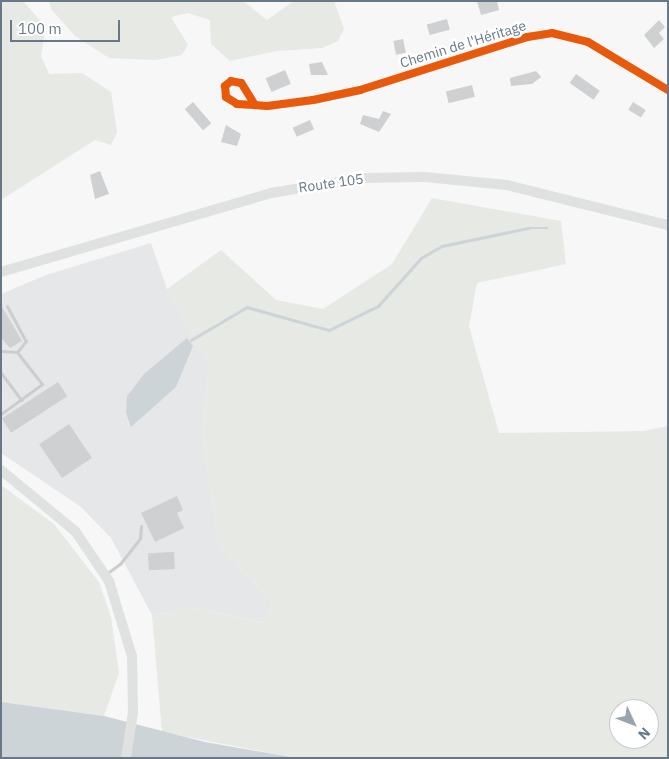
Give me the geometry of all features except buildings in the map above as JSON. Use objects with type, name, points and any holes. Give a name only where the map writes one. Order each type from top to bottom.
[{"type":"main road","name":"Route 105","points":[[1,272],[271,193],[363,178],[425,177],[507,185],[668,225]]},
{"type":"main road","points":[[1,470],[76,531],[105,574],[124,621],[132,656],[133,712],[126,758]]},
{"type":"street","name":"Chemin de l'Héritage","points":[[255,106],[241,83],[234,80],[225,86],[228,101],[255,106],[340,95],[514,40],[552,33],[588,42],[668,90]]},
{"type":"lane","points":[[7,306],[26,341],[18,352]]},
{"type":"lane","points":[[1,351],[18,352],[42,384],[1,414]]},
{"type":"lane","points":[[1,372],[21,400]]},
{"type":"lane","points":[[105,574],[120,564],[140,538],[141,526]]},
{"type":"shaded area","points":[[1,1],[23,1],[46,27],[41,56],[49,74],[82,73],[111,92],[117,132],[111,145],[95,140],[1,200]]},
{"type":"shaded area","points":[[49,1],[243,1],[267,20],[294,1],[334,1],[344,29],[338,41],[322,48],[276,51],[230,61],[211,44],[210,20],[188,13],[171,17],[188,45],[182,55],[156,60],[109,58],[75,36],[51,9]]},
{"type":"shaded area","points":[[432,198],[561,221],[566,264],[477,283],[469,326],[499,433],[644,431],[668,426],[668,758],[296,758],[162,732],[152,615],[197,608],[264,623],[272,601],[219,546],[202,434],[209,363],[167,289],[221,250],[276,300],[323,309],[392,264]]},
{"type":"shaded area","points":[[151,243],[167,289],[209,363],[202,434],[219,546],[272,601],[265,623],[197,608],[152,615],[111,538],[81,507],[1,453],[1,294],[46,275]]},
{"type":"shaded area","points":[[187,338],[193,346],[176,387],[131,427],[126,413],[127,396],[144,374]]},
{"type":"shaded area","points":[[1,485],[54,524],[99,582],[111,617],[119,673],[104,716],[1,702]]},
{"type":"shaded area","points":[[1,702],[104,716],[205,742],[296,758],[1,758]]},
{"type":"waterway","points":[[191,340],[247,307],[329,330],[378,306],[421,258],[442,246],[528,228],[547,228]]},
{"type":"cycle path","points":[[255,105],[241,83],[231,81],[225,86],[226,97],[237,104],[267,106],[313,100],[360,90],[527,37],[552,33],[588,42],[668,90]]}]
